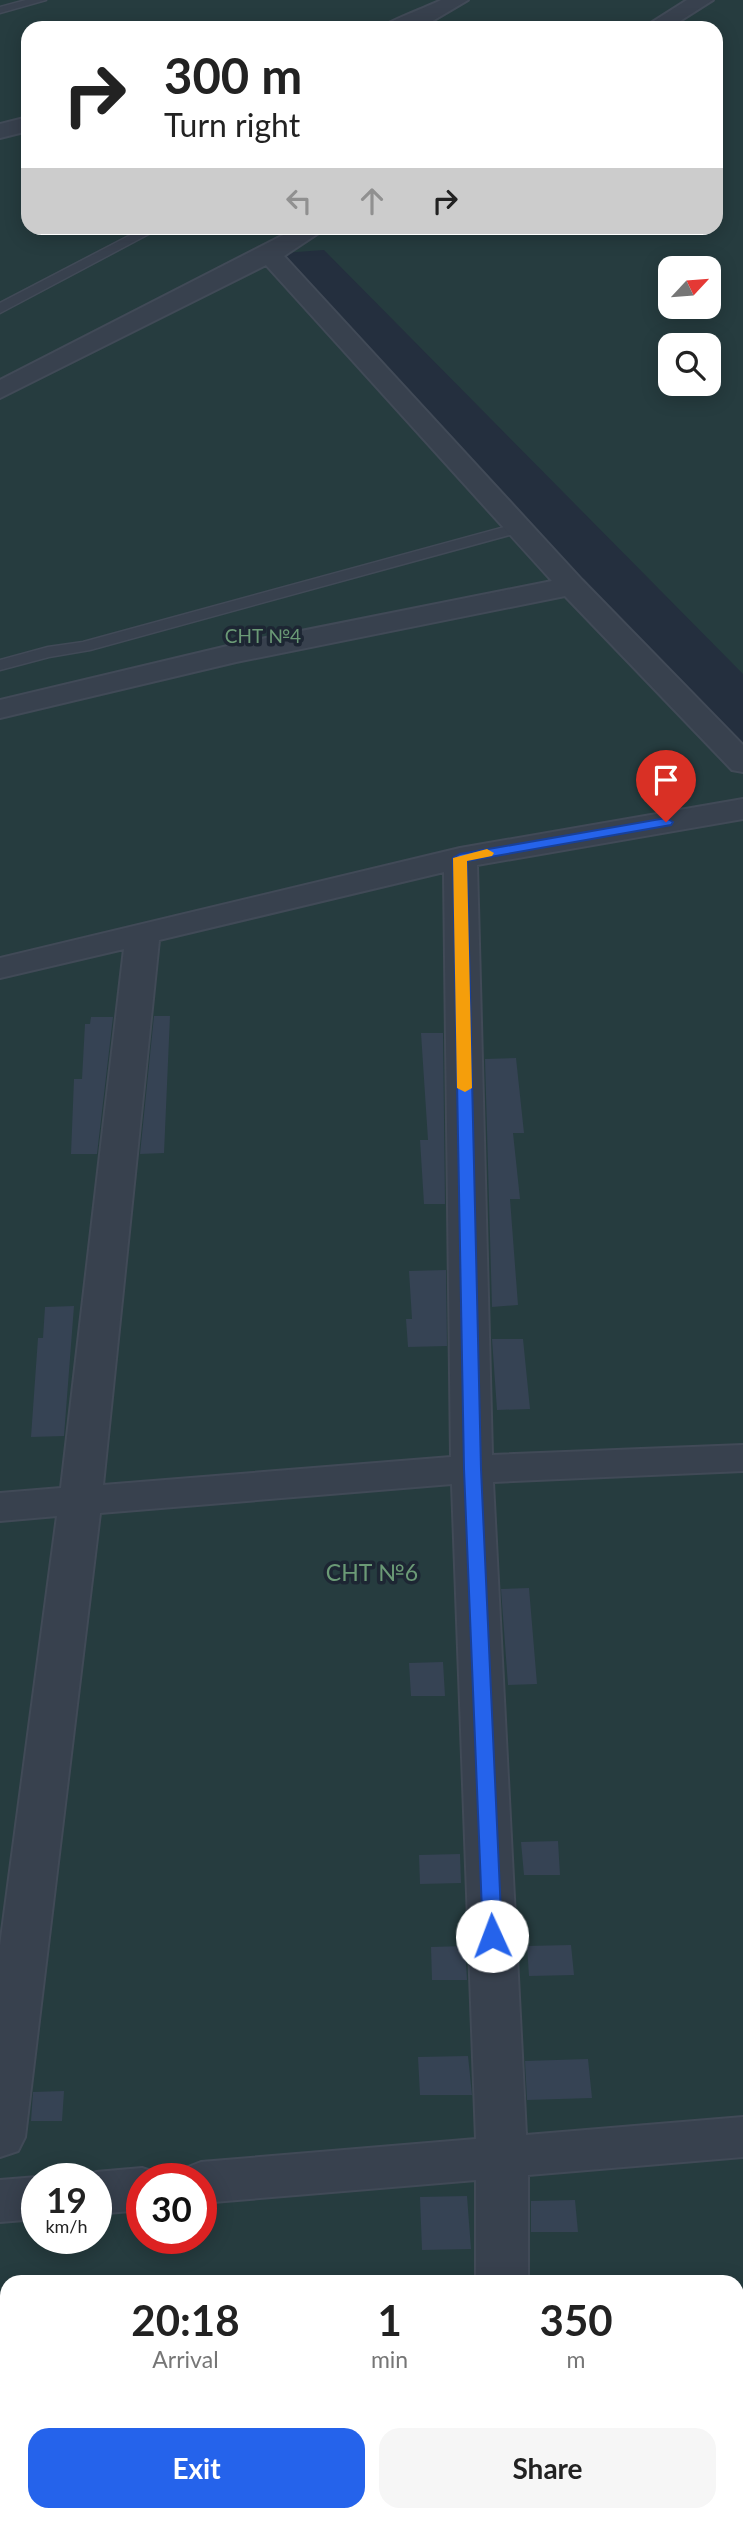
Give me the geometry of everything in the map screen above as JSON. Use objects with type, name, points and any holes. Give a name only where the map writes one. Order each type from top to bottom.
[{"type":"street","points":[[416,21],[457,0]]},
{"type":"street","points":[[666,21],[702,0]]},
{"type":"street","points":[[0,131],[21,126]]},
{"type":"street","points":[[0,390],[302,235]]},
{"type":"street","points":[[269,254],[572,586],[743,763]]},
{"type":"street","points":[[0,709],[236,653],[572,586]]},
{"type":"street","points":[[0,968],[460,858],[743,809]]},
{"type":"street","points":[[460,858],[472,1469],[502,2156],[502,2275]]},
{"type":"street","points":[[0,2137],[80,1501],[142,936]]},
{"type":"street","points":[[0,1507],[472,1469],[743,1458]]},
{"type":"street","points":[[217,2182],[743,2137]]},
{"type":"street","points":[[0,2201],[21,2199]]},
{"type":"lane","points":[[0,10],[40,0]]},
{"type":"lane","points":[[0,309],[140,235]]},
{"type":"lane","points":[[0,666],[48,652],[83,647],[519,528]]},
{"type":"green space","name":"СНТ №6","points":[[0,0],[743,0],[743,674],[324,250],[270,254],[743,763],[743,2275],[0,2275]]},
{"type":"building","points":[[154,1016],[170,1016],[164,1153],[140,1154]]},
{"type":"building","points":[[91,1017],[113,1017],[97,1154],[71,1154],[74,1079],[82,1079],[85,1024],[90,1024]]},
{"type":"building","points":[[421,1033],[443,1033],[445,1204],[424,1204],[420,1140],[428,1140]]},
{"type":"building","points":[[516,1058],[524,1133],[513,1133],[520,1199],[510,1199],[518,1305],[492,1307],[485,1059]]},
{"type":"building","points":[[446,1270],[447,1346],[408,1347],[406,1319],[412,1319],[409,1271]]},
{"type":"building","points":[[74,1306],[64,1436],[31,1437],[38,1338],[43,1338],[45,1307]]},
{"type":"building","points":[[492,1339],[523,1339],[530,1409],[497,1410]]},
{"type":"building","points":[[529,1588],[537,1684],[508,1685],[501,1589]]},
{"type":"building","points":[[443,1662],[445,1696],[411,1696],[409,1663]]},
{"type":"building","points":[[558,1841],[560,1875],[524,1875],[521,1842]]},
{"type":"building","points":[[460,1854],[461,1883],[420,1884],[419,1855]]},
{"type":"building","points":[[571,1945],[574,1975],[529,1976],[527,1946]]},
{"type":"building","points":[[465,1946],[467,1980],[432,1980],[431,1947]]},
{"type":"building","points":[[468,2056],[472,2095],[420,2095],[418,2057]]},
{"type":"building","points":[[588,2059],[592,2098],[527,2100],[525,2061]]},
{"type":"building","points":[[64,2091],[62,2121],[31,2121],[33,2092]]},
{"type":"building","points":[[467,2196],[471,2249],[422,2250],[420,2197]]},
{"type":"building","points":[[575,2200],[578,2232],[531,2232],[531,2201]]},
{"type":"slow traffic","points":[[465,1088],[460,858],[487,853]]},
{"type":"route","points":[[492,1936],[472,1469],[460,858],[666,822]]},
{"type":"park label","name":"СНТ №4","points":[[263,636]]}]
